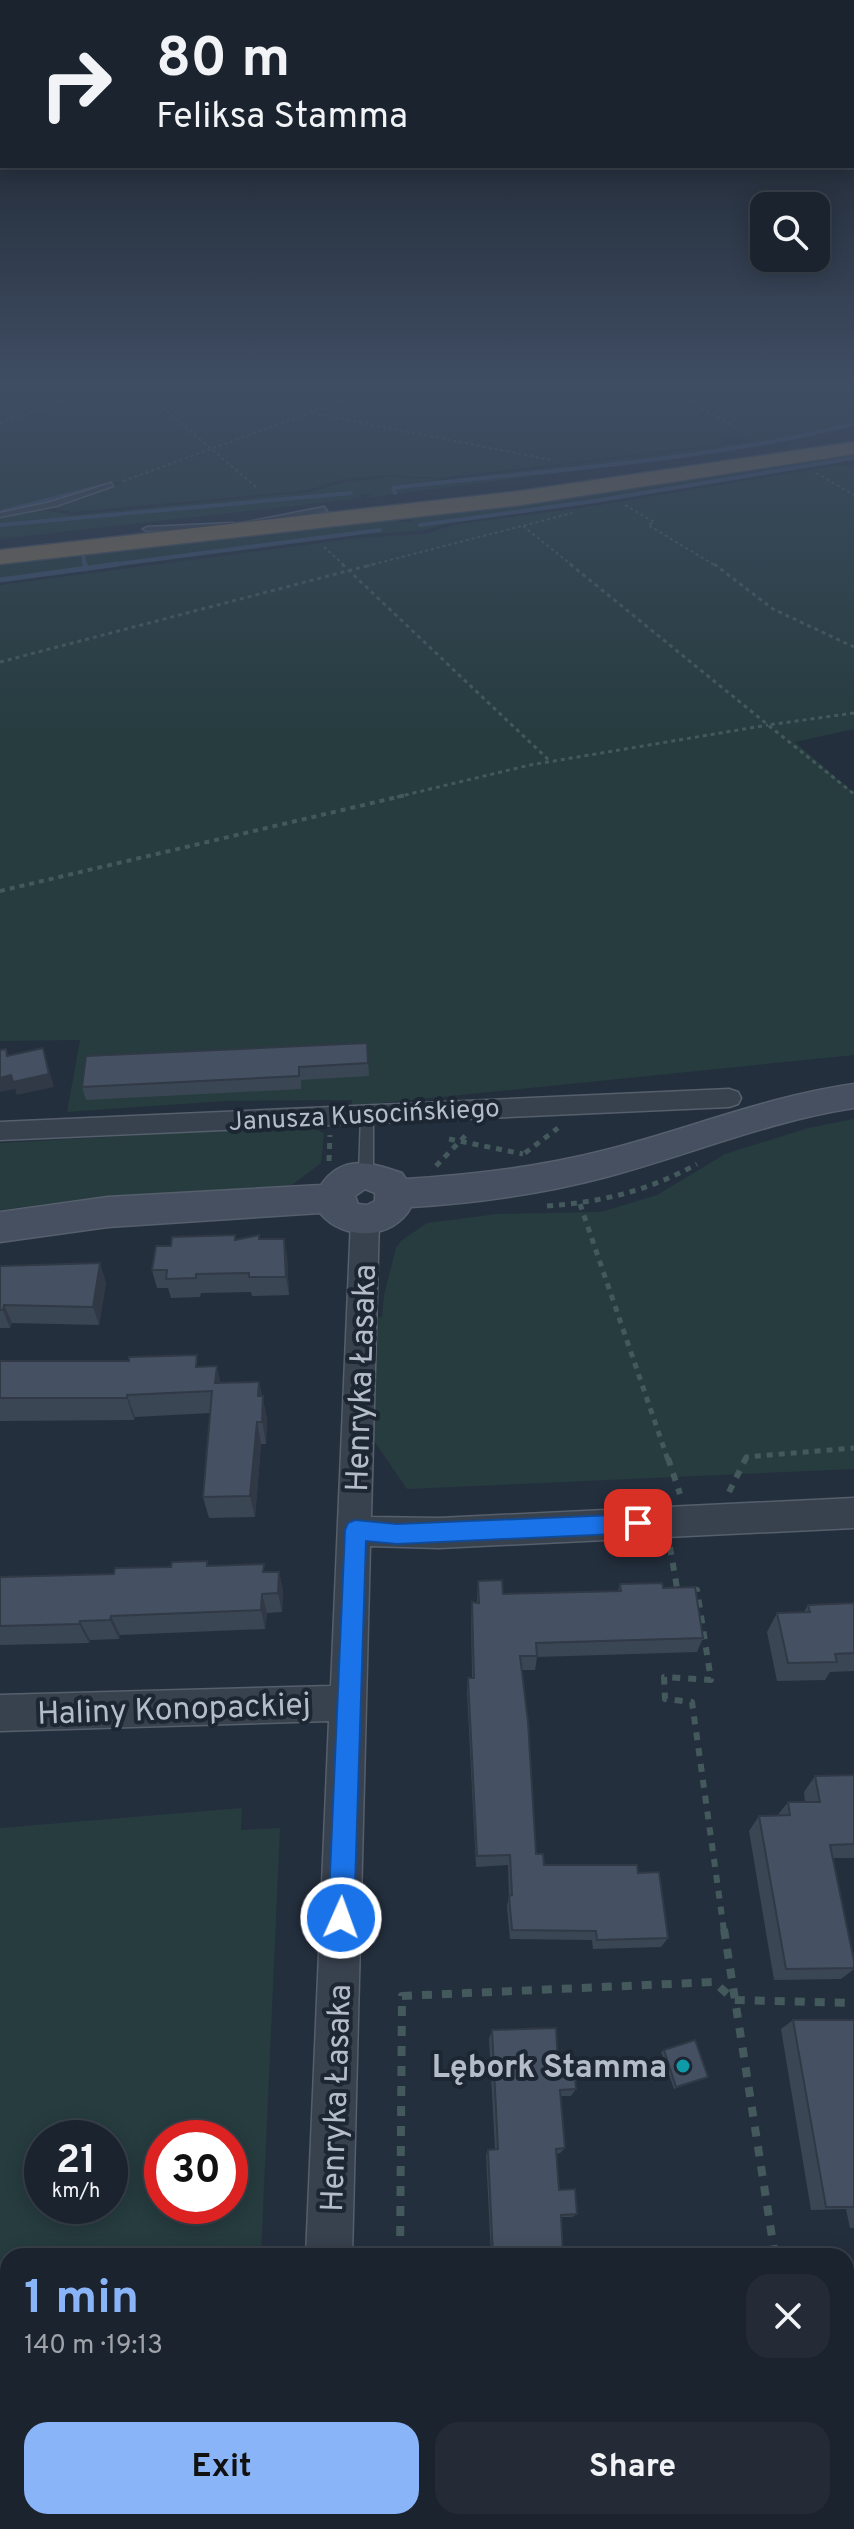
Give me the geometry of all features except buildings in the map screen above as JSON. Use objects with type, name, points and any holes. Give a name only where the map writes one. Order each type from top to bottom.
[{"type":"highway","points":[[327,514],[412,502]]},
{"type":"highway","points":[[0,545],[149,534],[442,502]]},
{"type":"highway","points":[[0,557],[149,534]]},
{"type":"street","points":[[381,1184],[391,1210],[383,1215],[365,1220],[345,1216],[335,1205],[334,1198],[340,1184],[381,1184],[496,1185],[556,1176],[639,1155],[764,1114],[854,1096]]},
{"type":"street","name":"Janusza Kusocińskiego","points":[[0,1131],[729,1098]]},
{"type":"street","points":[[0,1227],[108,1212],[334,1198]]},
{"type":"street","name":"Henryka Łasaka","points":[[329,2248],[365,1220]]},
{"type":"street","points":[[355,1530],[397,1534],[854,1513]]},
{"type":"street","name":"Haliny Konopackiej","points":[[0,1713],[348,1703]]},
{"type":"lane","points":[[0,515],[59,502]]},
{"type":"lane","points":[[149,534],[327,514]]},
{"type":"lane","points":[[367,1114],[381,1184]]},
{"type":"path","points":[[625,505],[654,522],[648,525],[709,561],[773,609],[854,647]]},
{"type":"path","points":[[0,662],[572,513]]},
{"type":"path","points":[[523,526],[854,794]]},
{"type":"path","points":[[324,547],[552,763]]},
{"type":"path","points":[[0,891],[530,765],[854,713]]},
{"type":"path","points":[[518,1159],[565,1124]]},
{"type":"path","points":[[429,1173],[466,1135]]},
{"type":"path","points":[[449,1139],[524,1154]]},
{"type":"path","points":[[580,1204],[690,1521],[677,1588],[697,1590],[711,1680],[664,1677],[665,1699],[692,1702],[734,2000],[774,2248]]},
{"type":"path","points":[[690,1521],[746,1457],[854,1448]]},
{"type":"path","points":[[400,2248],[402,1996],[714,1982],[734,2000],[854,2003]]},
{"type":"green space","points":[[0,502],[51,502],[48,503],[0,513]]},
{"type":"green space","points":[[70,502],[181,502],[74,512],[52,508]]},
{"type":"green space","points":[[206,502],[327,502],[0,539],[0,517],[38,509],[72,515]]},
{"type":"green space","points":[[529,502],[599,502],[445,524],[421,531],[359,535],[0,582],[0,562],[406,517],[408,519],[397,521],[412,522],[409,517]]},
{"type":"green space","points":[[618,502],[854,502],[854,729],[795,742],[854,793],[854,1055],[352,1106],[352,1100],[224,1101],[67,1112],[80,1040],[0,1041],[0,585],[359,538],[425,534],[453,525]]},
{"type":"green space","points":[[854,1119],[854,1469],[407,1489],[370,1435],[375,1318],[382,1317],[384,1295],[396,1248],[401,1241],[427,1223],[497,1214],[601,1212],[657,1195],[725,1154],[808,1128]]},
{"type":"green space","points":[[317,1125],[317,1129],[324,1134],[321,1163],[292,1185],[102,1197],[0,1210],[0,1143]]},
{"type":"green space","points":[[242,1808],[241,1830],[280,1828],[261,2248],[0,2248],[0,1828]]},
{"type":"waterway","points":[[0,512],[39,502]]},
{"type":"waterway","points":[[0,525],[252,502]]},
{"type":"waterway","points":[[420,525],[588,502]]},
{"type":"waterway","points":[[109,565],[380,530]]},
{"type":"waterway","points":[[83,555],[85,566]]},
{"type":"waterway","points":[[85,564],[86,568]]},
{"type":"waterway","points":[[109,565],[118,564]]},
{"type":"waterway","points":[[86,568],[109,565]]},
{"type":"waterway","points":[[103,566],[109,565]]},
{"type":"waterway","points":[[0,580],[86,568]]},
{"type":"place","name":"Lębork Stamma","points":[[683,2066]]},
{"type":"route","points":[[341,1918],[355,1530],[397,1534],[439,1533],[638,1523]]}]
